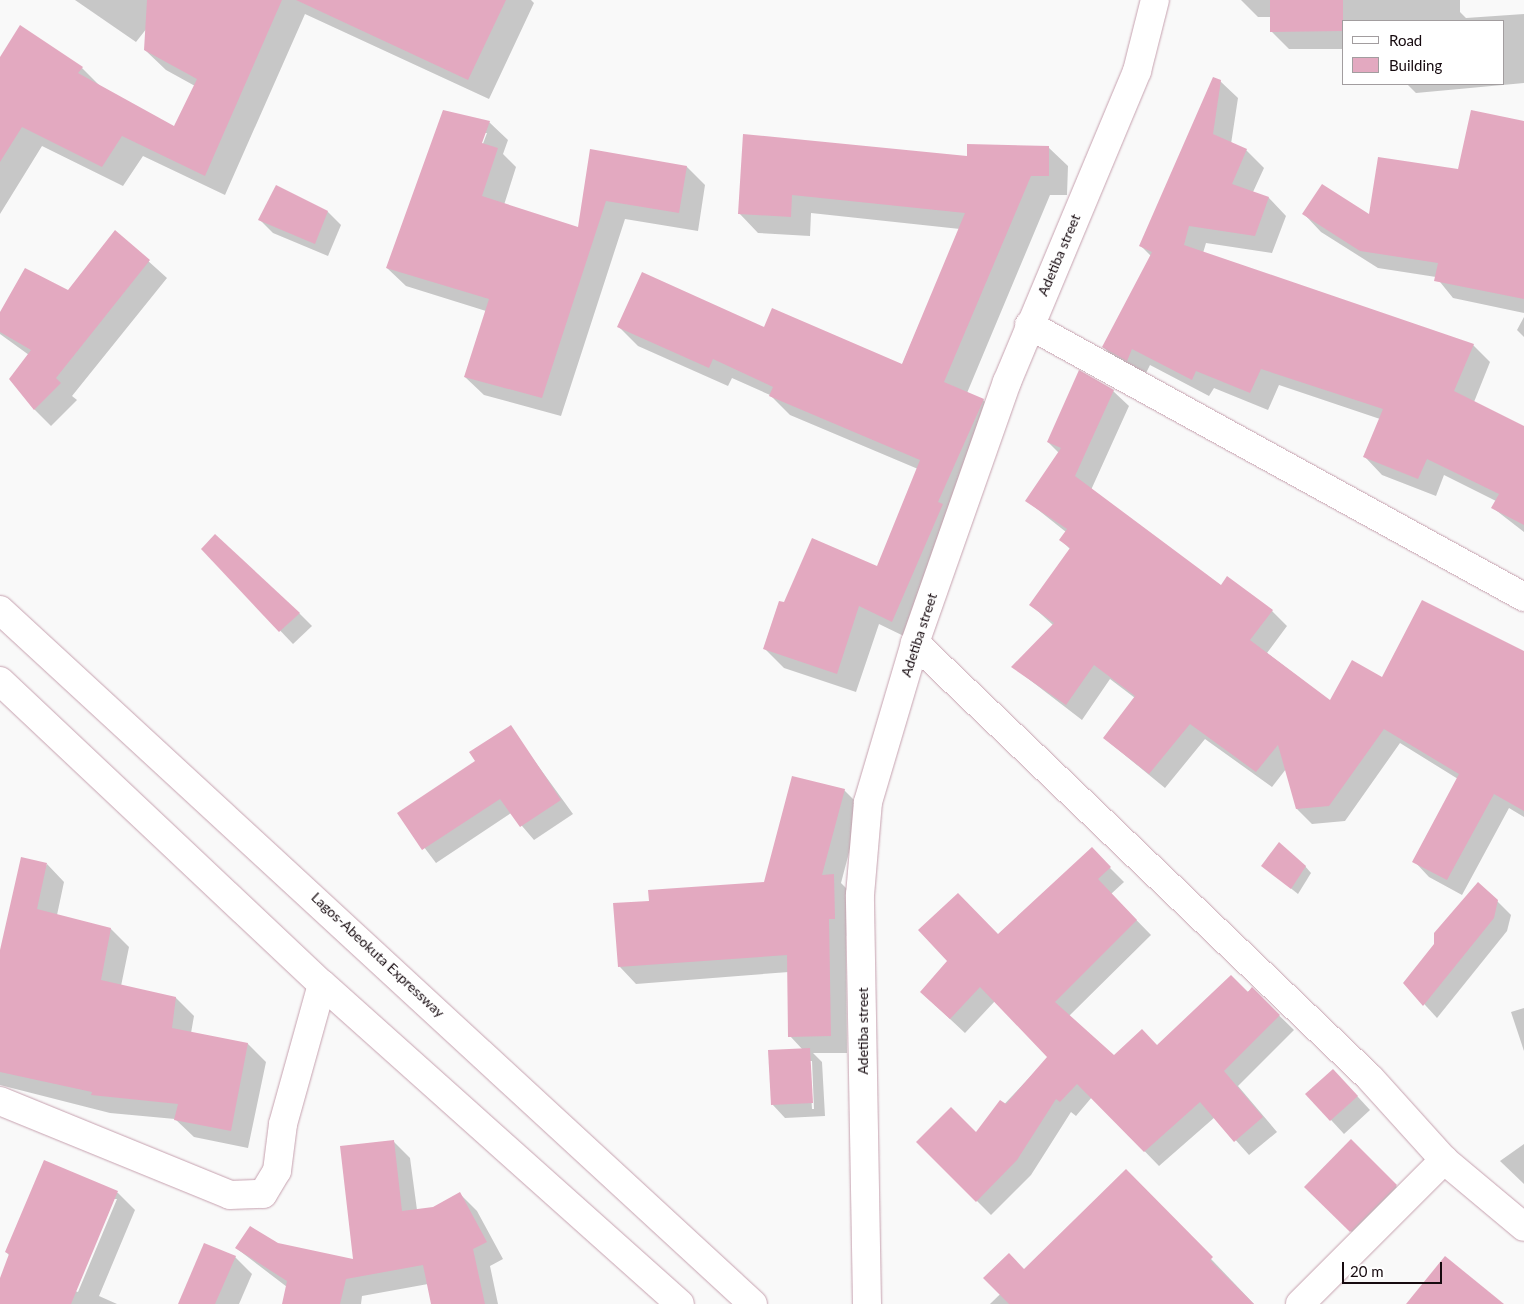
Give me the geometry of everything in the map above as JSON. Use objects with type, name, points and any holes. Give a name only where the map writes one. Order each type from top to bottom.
[{"type":"main road","name":"Adetiba street","points":[[866,1304],[860,894],[868,802],[915,643],[1029,325],[1137,70],[1155,0]]},
{"type":"main road","points":[[1029,325],[1524,597]]},
{"type":"main road","name":"Lagos-Abeokuta Expressway","points":[[0,610],[753,1304]]},
{"type":"main road","points":[[915,643],[1370,1078],[1444,1160],[1524,1227]]},
{"type":"main road","points":[[0,680],[322,984],[680,1304]]},
{"type":"main road","points":[[0,1102],[230,1195],[263,1194],[277,1172],[284,1124],[322,984]]},
{"type":"main road","points":[[1300,1304],[1444,1160]]},
{"type":"building","points":[[147,0],[282,0],[205,176],[122,136],[102,167],[22,127],[0,162],[0,57],[20,25],[83,67],[78,73],[174,126],[197,79],[144,50]]},
{"type":"building","points":[[296,0],[506,0],[468,80]]},
{"type":"building","points":[[1270,0],[1343,0],[1342,31],[1270,32]]},
{"type":"building","points":[[1213,77],[1221,80],[1213,134],[1247,149],[1232,184],[1269,197],[1255,236],[1189,226],[1184,245],[1474,344],[1454,391],[1524,426],[1524,525],[1491,508],[1499,494],[1427,459],[1418,479],[1363,457],[1383,409],[1261,369],[1250,393],[1196,371],[1192,380],[1132,349],[1127,361],[1102,347],[1152,252],[1139,246]]},
{"type":"building","points":[[443,110],[490,121],[482,143],[498,148],[482,196],[578,227],[590,149],[687,166],[679,213],[606,201],[542,398],[464,377],[489,299],[386,268]]},
{"type":"building","points":[[1471,110],[1524,121],[1524,299],[1434,281],[1438,263],[1360,251],[1302,214],[1322,184],[1369,214],[1378,157],[1458,169]]},
{"type":"building","points":[[743,134],[967,156],[967,144],[1049,146],[1049,176],[1031,176],[944,382],[984,399],[938,502],[943,504],[892,622],[859,606],[837,674],[763,649],[779,601],[784,602],[812,538],[877,566],[920,460],[769,396],[773,387],[713,359],[709,368],[617,327],[642,272],[764,327],[772,308],[902,364],[965,213],[792,195],[791,217],[738,214]]},
{"type":"building","points":[[276,185],[328,211],[315,244],[258,220]]},
{"type":"building","points":[[115,230],[150,260],[56,378],[61,383],[34,410],[9,379],[31,350],[0,332],[0,312],[25,268],[68,290]]},
{"type":"building","points":[[1079,370],[1114,390],[1075,476],[1221,585],[1227,576],[1273,610],[1250,640],[1330,700],[1352,660],[1382,677],[1422,600],[1524,651],[1524,811],[1494,794],[1447,880],[1412,862],[1459,774],[1384,729],[1329,806],[1296,809],[1278,745],[1256,772],[1190,724],[1149,774],[1103,738],[1135,696],[1094,665],[1066,705],[1011,667],[1054,623],[1029,605],[1070,548],[1059,540],[1067,529],[1025,501],[1061,448],[1047,442]]},
{"type":"building","points":[[215,534],[300,613],[279,632],[201,549]]},
{"type":"building","points":[[511,725],[561,800],[520,827],[500,799],[422,850],[397,813],[475,761],[469,752]]},
{"type":"building","points":[[792,776],[845,789],[822,875],[834,874],[835,919],[829,919],[831,1036],[788,1037],[787,955],[618,967],[613,903],[649,901],[648,890],[764,882]]},
{"type":"building","points":[[1279,842],[1306,866],[1291,889],[1261,866]]},
{"type":"building","points":[[1092,847],[1111,867],[1098,879],[1137,920],[1055,1002],[1114,1055],[1142,1029],[1157,1045],[1231,975],[1248,992],[1252,987],[1280,1015],[1224,1071],[1263,1117],[1234,1142],[1200,1102],[1144,1152],[1077,1084],[1060,1102],[1056,1099],[1017,1160],[976,1202],[916,1142],[951,1107],[976,1132],[1000,1100],[1006,1104],[1047,1057],[980,987],[950,1019],[920,992],[947,961],[918,930],[958,893],[998,934]]},
{"type":"building","points":[[21,857],[47,863],[37,909],[111,928],[101,980],[176,997],[172,1028],[248,1043],[231,1131],[174,1120],[178,1104],[91,1095],[92,1092],[0,1072],[0,950]]},
{"type":"building","points":[[1478,882],[1498,900],[1494,918],[1423,1006],[1403,983],[1434,944],[1434,933]]},
{"type":"building","points":[[810,1048],[813,1103],[771,1105],[768,1050]]},
{"type":"building","points":[[1333,1069],[1358,1096],[1330,1121],[1305,1094]]},
{"type":"building","points":[[1351,1139],[1397,1185],[1350,1232],[1304,1187]]},
{"type":"building","points":[[394,1140],[402,1211],[433,1207],[460,1192],[487,1242],[473,1249],[485,1304],[431,1304],[423,1265],[346,1279],[340,1304],[282,1304],[287,1281],[235,1248],[250,1226],[278,1243],[353,1259],[340,1146]]},
{"type":"building","points":[[44,1160],[118,1191],[71,1304],[0,1304],[0,1278],[9,1254],[5,1252]]},
{"type":"building","points":[[1126,1169],[1213,1257],[1210,1260],[1254,1304],[1009,1304],[983,1278],[1009,1253],[1024,1269]]},
{"type":"building","points":[[204,1243],[236,1256],[215,1304],[178,1304]]},
{"type":"building","points":[[1445,1256],[1504,1304],[1406,1304]]}]
